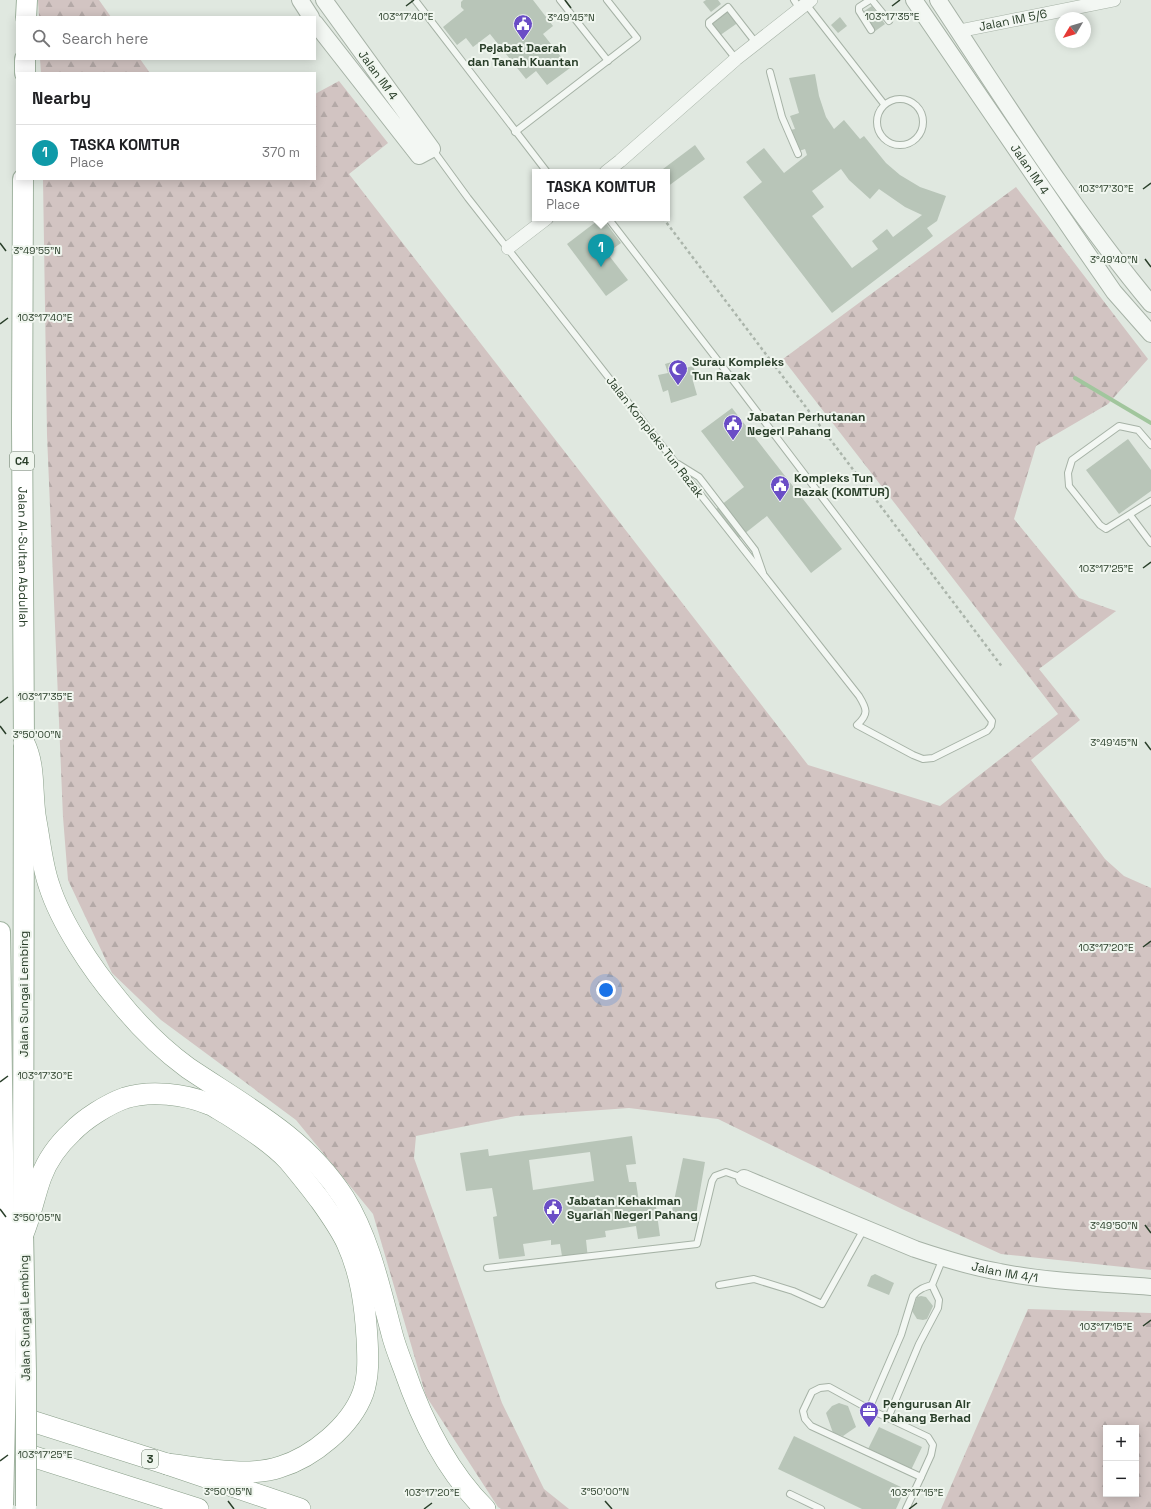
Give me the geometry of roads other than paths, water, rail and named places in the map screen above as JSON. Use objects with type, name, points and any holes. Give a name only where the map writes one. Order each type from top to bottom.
[{"type":"highway","points":[[24,743],[29,756],[35,817],[48,884],[70,929],[88,960],[118,1000],[148,1033],[187,1067],[254,1110],[286,1134],[320,1167],[344,1199],[361,1234],[372,1262],[385,1304],[392,1336],[423,1419],[454,1473],[473,1497],[485,1509]]},
{"type":"highway","points":[[23,1234],[32,1212],[42,1176],[53,1155],[70,1133],[94,1113],[125,1098],[151,1094],[179,1096],[209,1104],[248,1127],[286,1159],[312,1189],[335,1221],[347,1243],[359,1276],[366,1321],[368,1352],[367,1377],[363,1394],[348,1420],[327,1442],[304,1457],[279,1468],[247,1472],[167,1464]]},
{"type":"highway","name":"3","points":[[0,1411],[167,1464],[300,1509]]},
{"type":"highway","points":[[0,1446],[198,1509]]},
{"type":"main road","points":[[26,16],[27,0]]},
{"type":"main road","points":[[25,60],[25,72]]},
{"type":"main road","name":"Jalan Al-Sultan Abdullah","points":[[23,180],[22,433],[24,743]]},
{"type":"main road","name":"Jalan Sungai Lembing","points":[[24,743],[23,1234],[26,1372],[26,1507]]},
{"type":"main road","name":"Jalan Sungai Lembing","points":[[0,932],[2,1237],[6,1373],[3,1507]]},
{"type":"street","points":[[300,0],[309,16]]},
{"type":"street","name":"Jalan IM 4","points":[[324,0],[426,153]]},
{"type":"street","name":"Jalan IM 4","points":[[914,0],[1114,292],[1151,334]]},
{"type":"street","name":"Jalan IM 4","points":[[938,0],[1035,146],[1098,236],[1128,277],[1151,304]]},
{"type":"street","name":"Jalan IM 5/6","points":[[959,31],[1114,0]]},
{"type":"street","points":[[610,169],[803,3]]},
{"type":"street","name":"Jalan IM 4","points":[[316,24],[426,153]]},
{"type":"street","points":[[1021,156],[1035,146]]},
{"type":"street","points":[[508,248],[543,221]]},
{"type":"street","name":"Jalan IM 4/1","points":[[744,1178],[915,1249],[943,1258],[999,1272],[1037,1277],[1151,1287]]},
{"type":"lane","points":[[415,0],[545,169]]},
{"type":"lane","points":[[560,0],[608,61]]},
{"type":"lane","points":[[515,132],[638,38],[607,0]]},
{"type":"lane","points":[[871,30],[858,11],[862,2],[871,0],[889,21]]},
{"type":"lane","points":[[803,3],[884,104]]},
{"type":"lane","points":[[736,59],[709,26],[709,22],[728,7],[756,43]]},
{"type":"lane","points":[[770,72],[782,117],[798,154]]},
{"type":"lane","points":[[894,99],[901,99],[914,103],[922,113],[923,126],[921,133],[912,143],[906,145],[892,144],[882,137],[876,124],[879,111],[884,104],[894,99]]},
{"type":"lane","name":"Jalan Kompleks Tun Razak","points":[[426,153],[508,248],[765,578],[859,696],[866,707],[864,718],[857,725],[913,756],[923,759],[933,758],[988,731],[992,721],[744,394],[610,221]]},
{"type":"lane","points":[[1151,445],[1138,430],[1119,426],[1072,460],[1068,473],[1069,486],[1100,525],[1106,529],[1151,501]]},
{"type":"lane","points":[[674,461],[699,477],[755,550],[765,578]]},
{"type":"lane","points":[[1130,515],[1151,544]]},
{"type":"lane","points":[[487,1268],[697,1244],[712,1181],[715,1176],[726,1172],[744,1178]]},
{"type":"lane","points":[[719,1285],[754,1279],[793,1291],[822,1304],[865,1228]]},
{"type":"lane","points":[[888,1418],[919,1344],[938,1308],[939,1300],[932,1285],[943,1258]]},
{"type":"lane","points":[[869,1409],[901,1334],[913,1296],[924,1287],[932,1285]]},
{"type":"lane","points":[[906,1509],[921,1477],[931,1455],[933,1445],[928,1437],[869,1409],[829,1387],[820,1388],[812,1392],[803,1411],[805,1419],[811,1426],[921,1477]]},
{"type":"lane","points":[[790,1494],[821,1509]]},
{"type":"waterway","points":[[1075,378],[1151,423]]},
{"type":"place","name":"Pejabat Daerah dan Tanah Kuantan","points":[[523,41]]},
{"type":"place","name":"TASKA KOMTUR","points":[[601,267]]},
{"type":"place","name":"Surau Kompleks Tun Razak","points":[[678,386]]},
{"type":"place","name":"Jabatan Perhutanan Negeri Pahang","points":[[733,441]]},
{"type":"place","name":"Kompleks Tun Razak (KOMTUR)","points":[[780,502]]},
{"type":"place","name":"Jabatan Kehakiman Syariah Negeri Pahang","points":[[553,1225]]},
{"type":"place","name":"Pengurusan Air Pahang Berhad","points":[[869,1428]]}]
